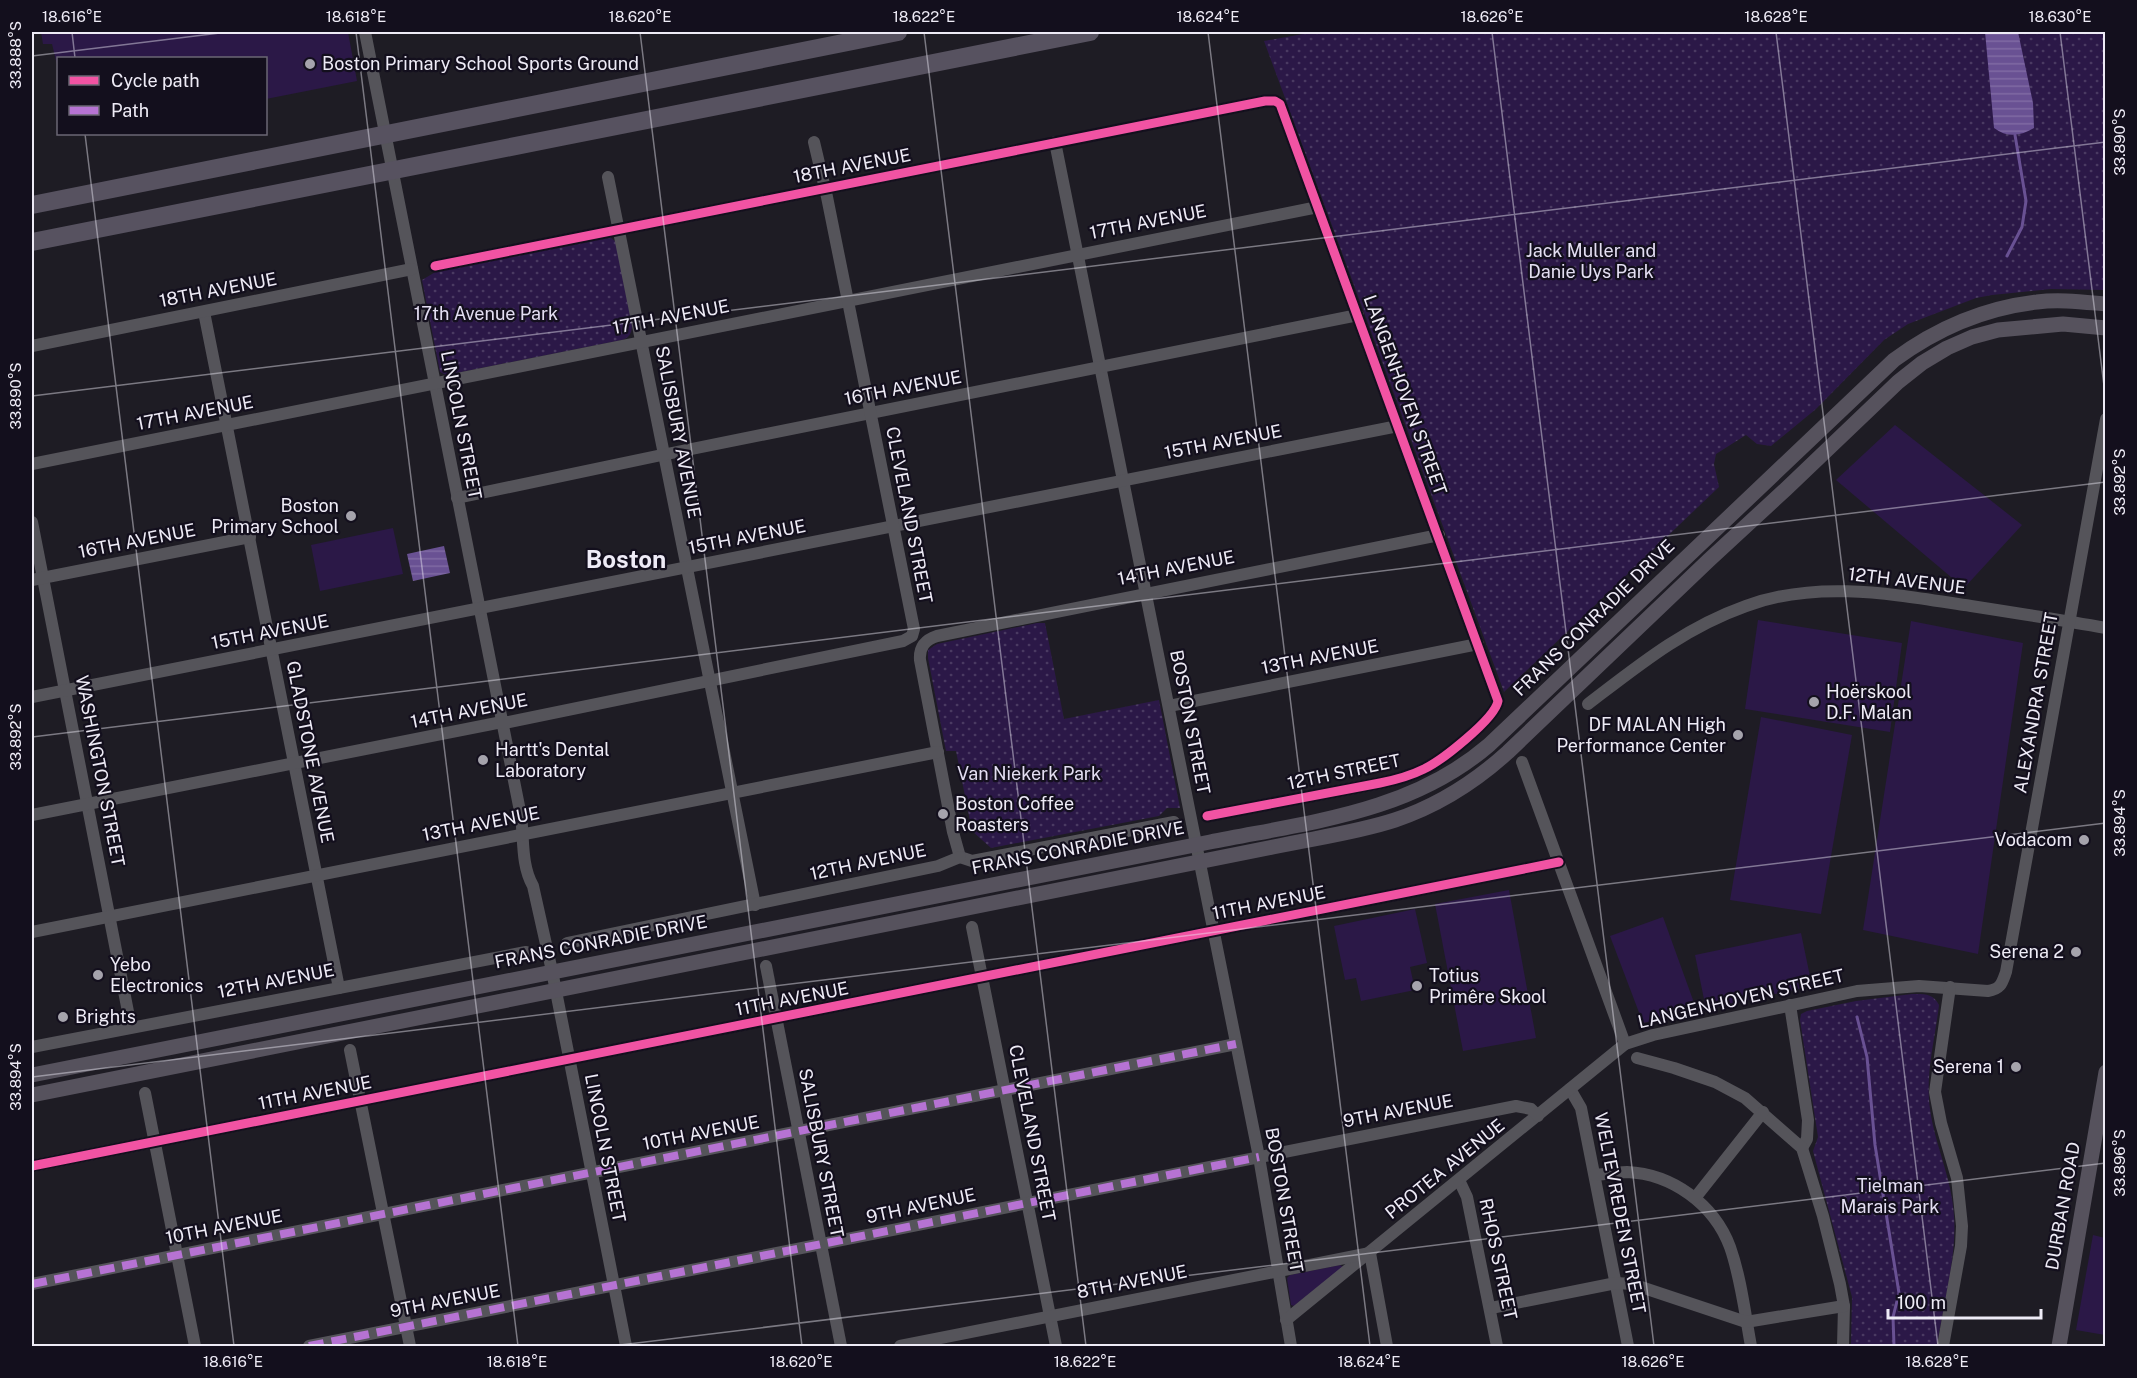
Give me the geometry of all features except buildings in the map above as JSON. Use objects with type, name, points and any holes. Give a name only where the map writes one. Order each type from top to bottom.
[{"type":"highway","points":[[32,205],[897,32]]},
{"type":"highway","points":[[32,242],[1090,32]]},
{"type":"main road","name":"FRANS CONRADIE DRIVE","points":[[32,1075],[1364,810],[1416,792],[1443,779],[1474,758],[1499,736],[1894,360],[1916,344],[1959,322],[1997,310],[2037,302],[2106,304]]},
{"type":"main road","name":"FRANS CONRADIE DRIVE","points":[[32,1095],[1200,862],[1376,826],[1406,816],[1444,799],[1479,776],[1508,752],[1708,560],[1898,382],[1922,363],[1956,345],[1998,330],[2063,324],[2106,328]]},
{"type":"main road","name":"DURBAN ROAD","points":[[2059,1347],[2101,1131],[2106,1072]]},
{"type":"street","name":"LINCOLN STREET","points":[[365,32],[524,831],[528,875],[533,886],[556,990],[626,1347]]},
{"type":"street","name":"18TH AVENUE","points":[[435,266],[1055,142],[1265,101],[1275,101]]},
{"type":"street","name":"LANGENHOVEN STREET","points":[[1275,101],[1283,109],[1498,696],[1498,703]]},
{"type":"street","name":"CLEVELAND STREET","points":[[814,142],[914,628],[912,636]]},
{"type":"street","name":"BOSTON STREET","points":[[1055,142],[1259,1157],[1291,1347]]},
{"type":"street","name":"SALISBURY AVENUE","points":[[608,177],[755,905]]},
{"type":"street","name":"17TH AVENUE","points":[[32,464],[1318,207]]},
{"type":"street","name":"18TH AVENUE","points":[[32,346],[412,269]]},
{"type":"street","name":"GLADSTONE AVENUE","points":[[204,312],[339,988]]},
{"type":"street","name":"16TH AVENUE","points":[[457,498],[1358,315]]},
{"type":"street","name":"ALEXANDRA STREET","points":[[1996,990],[2001,986],[2006,972],[2106,419]]},
{"type":"street","name":"15TH AVENUE","points":[[32,697],[1398,426]]},
{"type":"street","name":"WASHINGTON STREET","points":[[32,522],[37,579],[65,691],[131,1027]]},
{"type":"street","name":"14TH AVENUE","points":[[938,752],[920,660],[924,644],[936,636],[1439,535]]},
{"type":"street","name":"16TH AVENUE","points":[[37,579],[250,537]]},
{"type":"street","name":"12TH AVENUE","points":[[1588,704],[1659,649],[1700,626],[1747,605],[1774,598],[1832,590],[1875,592],[2106,628]]},
{"type":"street","name":"14TH AVENUE","points":[[32,815],[509,722],[903,641],[912,636]]},
{"type":"street","name":"13TH AVENUE","points":[[1169,706],[1478,644]]},
{"type":"street","name":"12TH STREET","points":[[1207,816],[1380,783],[1417,772],[1453,749],[1494,711],[1498,703]]},
{"type":"street","name":"13TH AVENUE","points":[[32,932],[524,831],[938,752]]},
{"type":"street","points":[[938,752],[960,857]]},
{"type":"street","name":"LANGENHOVEN STREET","points":[[1522,762],[1625,1044],[1653,1035],[1857,991],[1897,986],[1996,990]]},
{"type":"street","name":"12TH AVENUE","points":[[567,944],[938,866],[960,857],[972,861],[1174,822]]},
{"type":"street","name":"11TH AVENUE","points":[[32,1166],[1559,862]]},
{"type":"street","name":"CLEVELAND STREET","points":[[972,927],[1056,1347]]},
{"type":"street","name":"12TH AVENUE","points":[[32,1047],[526,952]]},
{"type":"street","name":"SALISBURY STREET","points":[[766,966],[841,1347]]},
{"type":"street","points":[[1943,1347],[1962,1226],[1957,1178],[1938,1113],[1935,1092],[1950,987]]},
{"type":"street","points":[[1790,1005],[1808,1120],[1807,1139],[1802,1148]]},
{"type":"street","name":"10TH AVENUE","points":[[32,1284],[1236,1044]]},
{"type":"street","name":"PROTEA AVENUE","points":[[1286,1320],[1625,1044]]},
{"type":"street","points":[[350,1050],[410,1347]]},
{"type":"street","points":[[1637,1058],[1715,1082],[1745,1098],[1802,1148],[1823,1216],[1844,1306],[1843,1347]]},
{"type":"street","name":"WELTEVREDEN STREET","points":[[1570,1089],[1581,1108],[1628,1347]]},
{"type":"street","points":[[145,1093],[195,1347]]},
{"type":"street","name":"9TH AVENUE","points":[[309,1347],[1516,1106],[1531,1109],[1538,1116]]},
{"type":"street","points":[[1695,1198],[1763,1112]]},
{"type":"street","points":[[1595,1175],[1627,1172],[1652,1176],[1674,1185],[1695,1198],[1715,1220],[1730,1247],[1751,1347]]},
{"type":"street","name":"RHOS STREET","points":[[1459,1180],[1467,1197],[1497,1347]]},
{"type":"street","points":[[1370,1253],[1387,1347]]},
{"type":"street","name":"8TH AVENUE","points":[[900,1347],[1370,1253]]},
{"type":"street","points":[[1491,1308],[1616,1283],[1632,1284],[1746,1322],[1844,1306]]},
{"type":"green space","name":"Boston Primary School Sports Ground","points":[[41,32],[348,32],[357,81],[267,99],[267,57],[57,57],[57,65],[52,44],[43,44]]},
{"type":"green space","name":"Jack Muller and Danie Uys Park","points":[[1314,32],[2105,32],[2105,290],[2051,289],[1976,298],[1908,324],[1884,340],[1816,409],[1771,446],[1757,444],[1746,435],[1716,454],[1714,464],[1719,487],[1504,692],[1264,41]]},
{"type":"green space","name":"17th Avenue Park","points":[[610,237],[616,242],[632,325],[631,333],[627,338],[446,375],[440,372],[422,280],[437,271]]},
{"type":"green space","points":[[1895,425],[2022,525],[1964,588],[1836,480]]},
{"type":"green space","points":[[393,528],[403,574],[320,591],[311,545]]},
{"type":"green space","points":[[1758,620],[1902,643],[1890,732],[1745,709]]},
{"type":"green space","points":[[1911,621],[2023,643],[1978,954],[1863,930]]},
{"type":"green space","name":"Van Niekerk Park","points":[[1045,623],[1064,719],[1159,700],[1180,808],[1167,808],[1159,816],[991,848],[972,831],[956,751],[946,751],[928,650],[937,644]]},
{"type":"green space","points":[[1761,717],[1852,735],[1821,914],[1730,900]]},
{"type":"green space","points":[[1509,890],[1536,1038],[1463,1051],[1435,904]]},
{"type":"green space","points":[[1415,909],[1427,963],[1410,967],[1415,990],[1361,1001],[1356,978],[1345,980],[1334,926]]},
{"type":"green space","points":[[1663,917],[1697,1011],[1643,1023],[1610,936]]},
{"type":"green space","points":[[1801,933],[1812,986],[1706,1009],[1695,955]]},
{"type":"green space","name":"Tielman Marais Park","points":[[1912,994],[1931,996],[1939,1005],[1929,1096],[1932,1123],[1953,1202],[1954,1231],[1949,1281],[1937,1346],[1851,1346],[1852,1297],[1813,1151],[1818,1137],[1800,1020],[1801,1014],[1856,1001]]},
{"type":"green space","points":[[2093,1235],[2105,1238],[2105,1335],[2076,1330]]},
{"type":"green space","points":[[1340,1265],[1343,1267],[1294,1306],[1291,1305],[1287,1278],[1290,1275]]},
{"type":"shaded area","points":[[1985,32],[2018,32],[2033,103],[2034,128],[2029,131],[2009,135],[1994,128]]},
{"type":"shaded area","points":[[444,546],[450,573],[413,581],[407,554]]},
{"type":"waterway","points":[[2007,256],[2022,227],[2026,201],[2015,135]]},
{"type":"waterway","points":[[1857,1017],[1867,1057],[1875,1145],[1899,1293],[1893,1317],[1894,1346]]},
{"type":"marked path","points":[[32,1284],[1236,1044]]},
{"type":"marked path","points":[[309,1346],[1259,1157]]},
{"type":"cycle path","points":[[435,266],[1265,101],[1275,101],[1280,104],[1498,701],[1488,718],[1466,739],[1432,765],[1413,774],[1380,783],[1207,816]]},
{"type":"cycle path","points":[[32,1166],[1559,862]]},
{"type":"place","name":"Boston Primary School Sports Ground","points":[[310,64]]},
{"type":"place","name":"Boston Primary School","points":[[351,516]]},
{"type":"place","name":"Hoërskool D.F. Malan","points":[[1814,702]]},
{"type":"place","name":"DF MALAN High Performance Center","points":[[1738,735]]},
{"type":"place","name":"Hartt's Dental Laboratory","points":[[483,760]]},
{"type":"place","name":"Boston Coffee Roasters","points":[[943,814]]},
{"type":"place","name":"Vodacom","points":[[2084,840]]},
{"type":"place","name":"Serena 2","points":[[2076,952]]},
{"type":"place","name":"Yebo Electronics","points":[[98,975]]},
{"type":"place","name":"Totius Primêre Skool","points":[[1417,986]]},
{"type":"place","name":"Brights","points":[[63,1017]]},
{"type":"place","name":"Serena 1","points":[[2016,1067]]},
{"type":"district","name":"Boston","points":[[626,560]]}]
